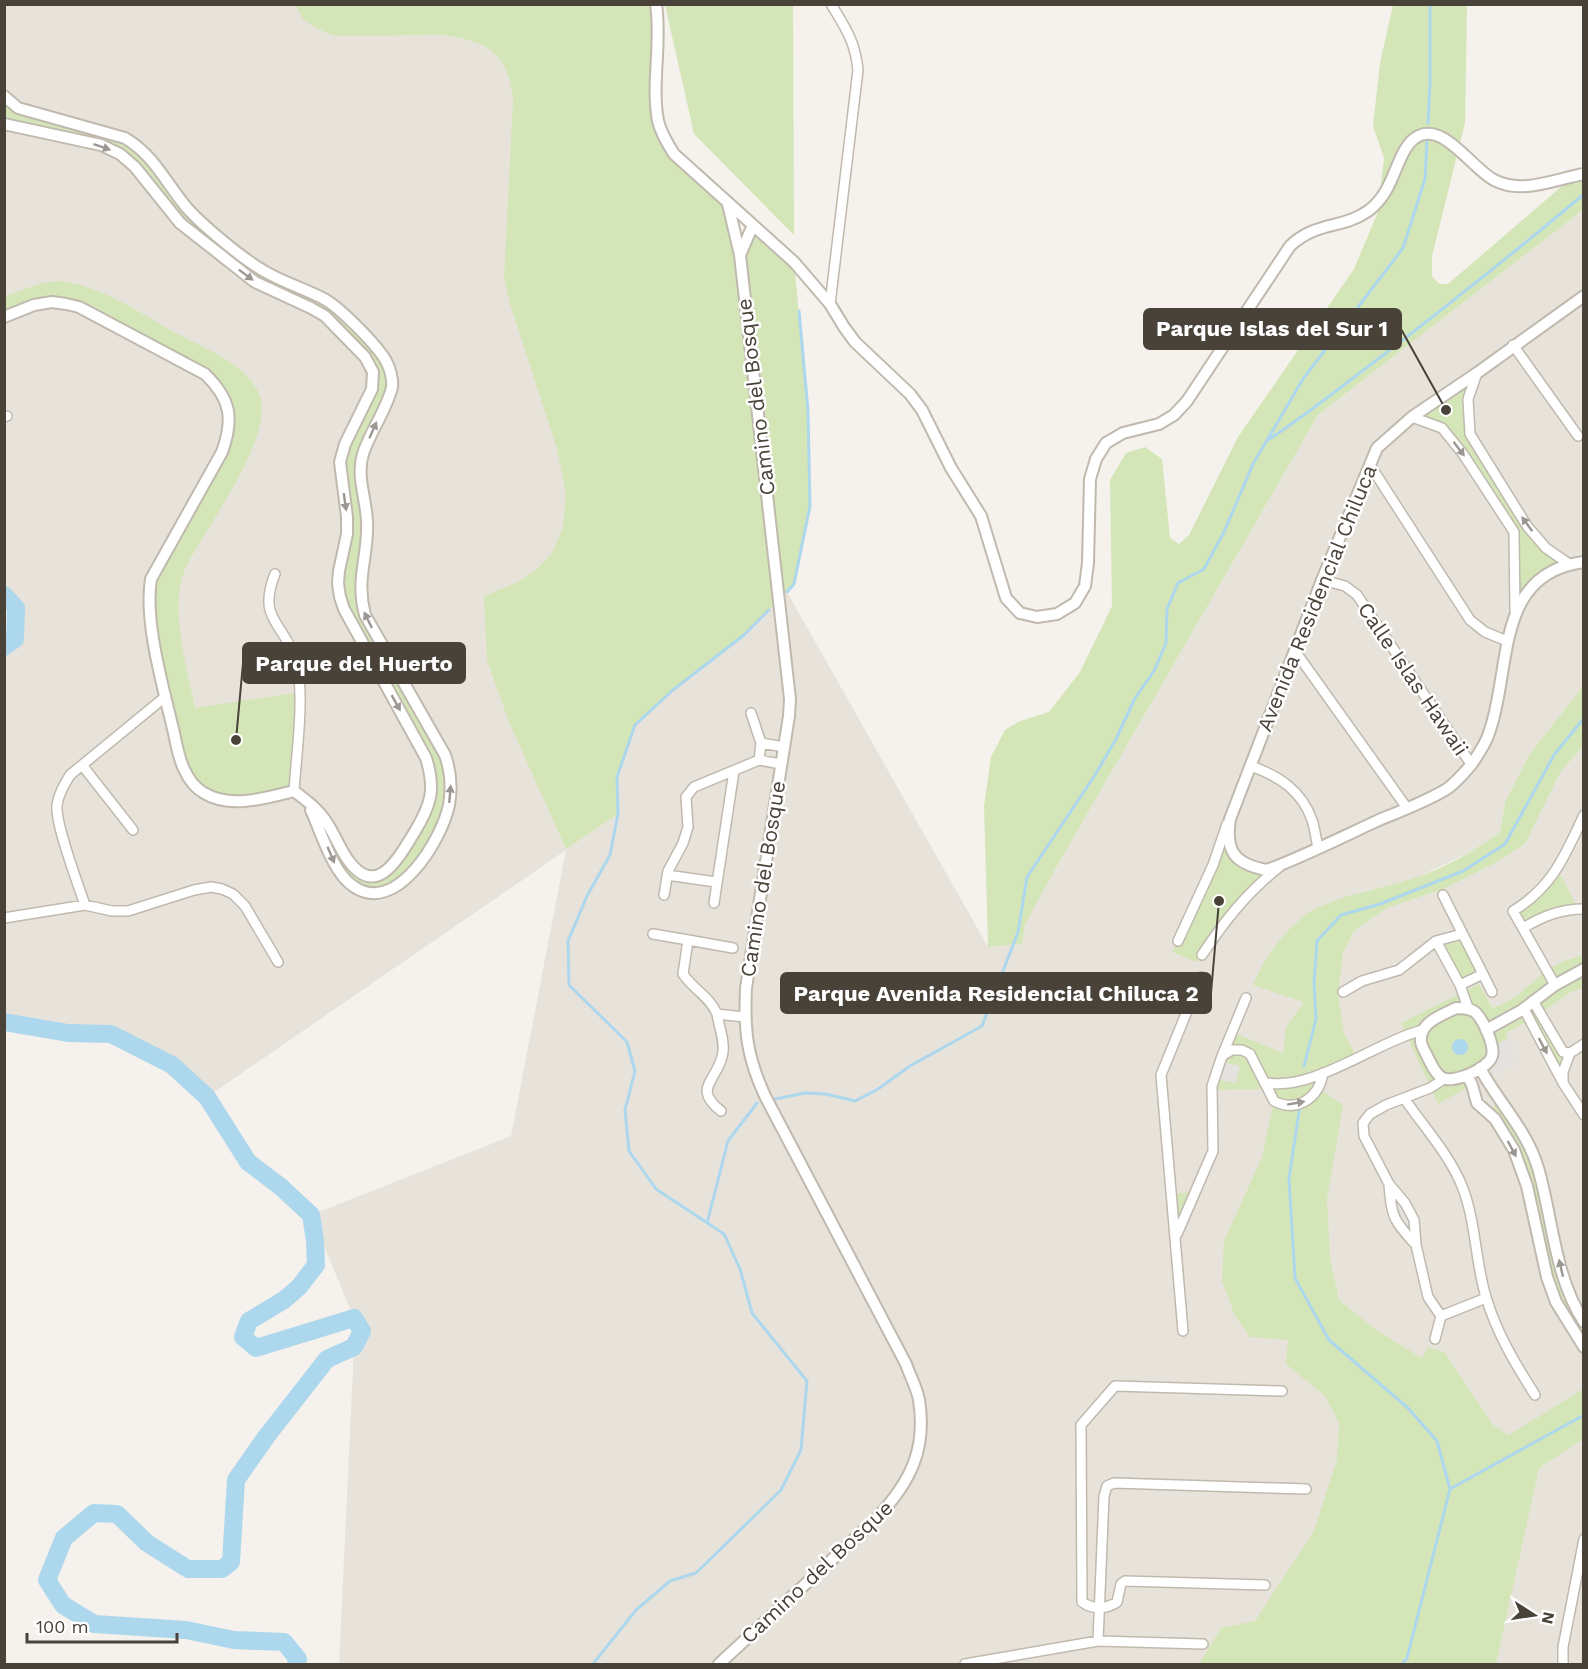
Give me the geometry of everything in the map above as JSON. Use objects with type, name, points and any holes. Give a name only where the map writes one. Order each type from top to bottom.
[{"type":"street","points":[[656,4],[659,33],[658,120],[663,136],[674,154],[794,262],[830,304],[855,342],[910,394],[922,410],[951,468],[981,516],[1006,598],[1020,613],[1037,617],[1057,614],[1075,603],[1085,586],[1088,563],[1090,479],[1095,459],[1106,443],[1123,433],[1159,424],[1174,415],[1187,401],[1290,246],[1301,236],[1314,230],[1352,219],[1368,211],[1381,199],[1390,186],[1402,155],[1412,140],[1422,134],[1436,134],[1448,141],[1483,173],[1496,181],[1514,186],[1529,186],[1584,174]]},
{"type":"street","points":[[830,304],[858,70],[855,49],[831,4]]},
{"type":"street","points":[[4,96],[18,108],[124,138],[139,146],[200,220],[265,272],[321,298],[340,310],[386,361],[392,387],[363,452],[359,468],[367,519],[360,586],[361,601],[365,615],[445,755],[450,769],[451,786],[448,806],[443,822],[416,869],[404,882],[379,892],[355,888],[344,879],[307,801]]},
{"type":"street","points":[[68,138],[72,123]]},
{"type":"street","points":[[4,124],[100,145],[120,154],[135,167],[180,223],[255,282],[325,316],[365,357],[373,372],[372,389],[345,444],[340,462],[347,517],[347,534],[339,571],[340,597],[426,759],[430,773],[430,802],[396,862],[382,874],[369,876],[356,869],[348,860],[327,822],[294,791],[244,800],[220,800],[203,793],[191,782],[183,767],[165,697],[148,597],[151,579],[222,452],[228,435],[227,404],[218,387],[205,374],[79,307],[52,302],[34,305],[4,317]]},
{"type":"street","name":"Camino del Bosque","points":[[719,1665],[897,1497],[908,1479],[916,1458],[921,1422],[918,1397],[906,1364],[753,1070],[744,1017],[749,966],[782,764],[790,699],[740,255],[728,204]]},
{"type":"street","points":[[740,255],[753,225]]},
{"type":"street","name":"Avenida Residencial Chiluca","points":[[1178,941],[1213,865],[1322,580],[1377,448],[1412,417],[1514,345],[1581,302]]},
{"type":"street","points":[[1514,345],[1578,436]]},
{"type":"street","points":[[1477,373],[1468,399],[1470,434],[1527,526],[1546,548],[1569,564]]},
{"type":"street","points":[[1412,417],[1442,428],[1463,454],[1514,532],[1515,611]]},
{"type":"street","points":[[1370,465],[1470,620],[1485,632],[1507,641]]},
{"type":"street","name":"Avenida Residencial Chiluca","points":[[1230,819],[1227,837],[1234,854],[1248,866],[1267,870],[1447,789],[1471,764],[1489,735],[1515,611],[1527,592],[1547,573],[1569,564],[1584,562]]},
{"type":"street","points":[[275,574],[267,601],[274,621],[295,657],[300,689],[294,791]]},
{"type":"street","name":"Calle Islas Hawaii","points":[[1322,580],[1345,586],[1357,595],[1471,764]]},
{"type":"street","points":[[1295,651],[1407,808]]},
{"type":"street","points":[[85,905],[60,825],[57,808],[60,792],[70,775],[165,697]]},
{"type":"street","points":[[751,713],[761,743],[759,760]]},
{"type":"street","points":[[761,743],[784,747]]},
{"type":"street","points":[[664,895],[667,875],[683,843],[688,827],[686,797],[694,787],[759,760],[782,764]]},
{"type":"street","points":[[82,765],[134,830]]},
{"type":"street","points":[[1251,766],[1275,775],[1298,794],[1312,820],[1318,848]]},
{"type":"street","points":[[714,903],[734,771]]},
{"type":"street","points":[[1555,984],[1513,911],[1531,901],[1541,891],[1563,860],[1584,815]]},
{"type":"street","name":"Avenida Residencial Chiluca","points":[[1202,955],[1226,918],[1253,889],[1284,863]]},
{"type":"street","points":[[667,875],[716,882]]},
{"type":"street","points":[[4,918],[85,905],[112,911],[128,911],[194,890],[211,887],[233,894],[245,906],[278,962]]},
{"type":"street","points":[[1443,895],[1492,992]]},
{"type":"street","points":[[1531,901],[1541,917]]},
{"type":"street","points":[[1523,927],[1558,911],[1584,909]]},
{"type":"street","points":[[653,934],[733,948]]},
{"type":"street","points":[[1343,992],[1362,981],[1399,970],[1436,941],[1462,934]]},
{"type":"street","points":[[688,940],[683,974],[687,981],[712,1003],[717,1014],[723,1047],[722,1057],[709,1081],[706,1092],[711,1103],[721,1111]]},
{"type":"street","points":[[1436,941],[1460,985],[1468,1008]]},
{"type":"street","points":[[1486,1030],[1524,1009],[1555,984],[1584,969]]},
{"type":"street","points":[[1460,985],[1483,974]]},
{"type":"street","points":[[1183,1331],[1161,1075],[1201,977]]},
{"type":"street","points":[[1176,1236],[1213,1151],[1212,1086],[1246,998]]},
{"type":"street","points":[[1533,1001],[1563,1052],[1570,1053]]},
{"type":"street","points":[[1435,1340],[1441,1316],[1428,1297],[1416,1245],[1414,1220],[1405,1203],[1389,1184],[1364,1136],[1363,1123],[1370,1114],[1431,1088],[1444,1080],[1470,1080],[1481,1071],[1489,1062],[1493,1046],[1477,1014],[1468,1008],[1456,1008],[1428,1023],[1423,1030],[1421,1041],[1436,1073],[1444,1080]]},
{"type":"street","points":[[1524,1009],[1563,1083],[1584,1115]]},
{"type":"street","points":[[717,1014],[744,1017]]},
{"type":"street","points":[[1264,1082],[1280,1084],[1323,1074],[1406,1034],[1423,1030]]},
{"type":"street","points":[[1563,1083],[1563,1072],[1570,1053],[1584,1044]]},
{"type":"street","points":[[1222,1056],[1232,1050],[1242,1050],[1250,1054],[1274,1101],[1280,1104],[1293,1105],[1311,1099],[1319,1090],[1323,1074]]},
{"type":"street","points":[[1481,1071],[1523,1134],[1538,1168],[1563,1277],[1584,1322]]},
{"type":"street","points":[[1470,1080],[1477,1103],[1495,1120],[1514,1150],[1522,1168],[1547,1277],[1568,1325],[1584,1347]]},
{"type":"street","points":[[1404,1098],[1452,1166],[1461,1185],[1469,1208],[1486,1298],[1511,1355],[1535,1395]]},
{"type":"street","points":[[1495,1120],[1506,1110]]},
{"type":"street","points":[[1389,1184],[1390,1209],[1399,1227],[1416,1245]]},
{"type":"street","points":[[1441,1316],[1486,1298]]},
{"type":"street","points":[[1265,1585],[1125,1581],[1119,1587],[1118,1602],[1099,1608],[1082,1602],[1081,1425],[1115,1386],[1282,1391]]},
{"type":"street","points":[[1098,1641],[1104,1496],[1107,1486],[1114,1483],[1306,1489]]},
{"type":"street","points":[[1563,1665],[1563,1647],[1584,1539]]},
{"type":"street","points":[[965,1665],[1098,1641],[1203,1644]]},
{"type":"shaded area","points":[[5,5],[656,5],[657,95],[780,598],[787,592],[988,947],[1022,944],[1025,924],[1039,897],[1318,415],[1583,210],[1583,686],[1529,755],[1505,802],[1500,832],[1480,847],[1417,878],[1320,906],[1338,996],[1343,953],[1354,931],[1387,908],[1446,888],[1495,863],[1525,844],[1561,771],[1583,747],[1583,1664],[339,1664],[354,1347],[362,1331],[354,1318],[311,1215],[511,1136],[566,850],[207,1097],[172,1065],[111,1034],[68,1033],[5,1022],[4,647],[15,639],[16,608],[5,595]]},
{"type":"shaded area","points":[[1508,1038],[1519,1061],[1486,1079],[1483,1074],[1493,1046]]},
{"type":"shaded area","points":[[1220,1061],[1240,1066],[1236,1083],[1214,1079]]},
{"type":"shaded area","points":[[1389,1184],[1405,1203],[1416,1245],[1399,1227]]},
{"type":"green space","points":[[295,5],[656,5],[657,95],[663,136],[728,204],[740,254],[753,225],[794,262],[808,411],[810,506],[794,584],[744,635],[673,690],[635,725],[617,777],[618,814],[566,849],[509,722],[487,660],[484,596],[518,582],[536,570],[552,553],[563,527],[566,494],[557,449],[511,307],[504,278],[513,101],[507,72],[494,53],[473,42],[444,35],[334,36],[303,19]]},
{"type":"green space","points":[[665,5],[793,5],[794,235],[694,134]]},
{"type":"green space","points":[[1393,5],[1467,5],[1465,123],[1432,256],[1432,276],[1439,284],[1448,284],[1583,168],[1583,210],[1318,415],[1061,859],[1025,924],[1022,944],[988,947],[984,806],[991,757],[1005,730],[1020,721],[1049,712],[1080,672],[1112,606],[1110,480],[1126,453],[1145,447],[1162,459],[1170,538],[1179,544],[1189,535],[1238,437],[1354,269],[1378,212],[1384,158],[1373,126],[1380,63]]},
{"type":"green space","points":[[4,98],[124,139],[177,195],[253,263],[328,301],[386,361],[392,387],[363,452],[367,519],[361,601],[445,755],[448,806],[416,869],[379,892],[344,879],[307,801],[356,869],[382,874],[422,819],[431,773],[340,597],[347,534],[340,462],[372,389],[373,372],[338,329],[273,290],[180,223],[120,154],[5,124]]},
{"type":"green space","points":[[58,281],[88,287],[103,293],[213,352],[232,363],[248,377],[258,391],[261,401],[261,417],[257,435],[241,473],[182,576],[178,612],[185,662],[195,708],[300,692],[294,791],[220,800],[191,782],[149,613],[151,579],[228,435],[218,387],[66,304],[5,317],[5,296],[42,283]]},
{"type":"green space","points":[[1477,373],[1468,399],[1470,434],[1527,526],[1569,564],[1547,573],[1515,611],[1514,532],[1442,428],[1412,417]]},
{"type":"green space","points":[[1583,686],[1583,747],[1561,771],[1525,844],[1495,863],[1446,888],[1387,908],[1354,931],[1343,953],[1338,996],[1344,1033],[1357,1058],[1323,1073],[1319,1089],[1343,1105],[1327,1199],[1330,1258],[1339,1300],[1376,1330],[1422,1358],[1428,1347],[1444,1352],[1493,1425],[1509,1435],[1583,1389],[1583,1439],[1539,1468],[1496,1664],[1199,1664],[1221,1628],[1255,1621],[1314,1531],[1337,1459],[1339,1423],[1325,1396],[1286,1364],[1288,1340],[1250,1337],[1235,1316],[1222,1281],[1224,1241],[1262,1157],[1274,1101],[1268,1089],[1212,1090],[1214,1079],[1236,1083],[1220,1061],[1232,1032],[1283,1053],[1286,1027],[1304,1002],[1253,985],[1272,950],[1300,919],[1332,901],[1404,882],[1437,870],[1500,832],[1505,802],[1529,755]]},
{"type":"green space","points":[[1227,837],[1248,866],[1284,863],[1226,918],[1197,962],[1172,952]]},
{"type":"green space","points":[[1557,868],[1578,909],[1523,928],[1513,911]]},
{"type":"green space","points":[[1462,934],[1483,974],[1460,985],[1436,941]]},
{"type":"green space","points":[[1583,955],[1583,988],[1571,992],[1541,1013],[1564,1059],[1560,1081],[1528,1021],[1506,1033],[1508,1038],[1493,1046],[1492,1055],[1467,1075],[1472,1085],[1438,1104],[1401,1023],[1479,984],[1492,1008],[1512,999],[1551,968]]},
{"type":"green space","points":[[1499,1103],[1532,1150],[1563,1277],[1583,1322],[1583,1347],[1556,1302],[1527,1186],[1488,1110]]},
{"type":"green space","points":[[1195,1192],[1176,1236],[1172,1194]]},
{"type":"water","points":[[1457,1039],[1463,1039],[1468,1047],[1466,1053],[1457,1055],[1452,1050],[1452,1044]]},
{"type":"waterway","points":[[1428,123],[1430,4]]},
{"type":"waterway","points":[[775,1099],[805,1093],[826,1094],[855,1101],[878,1089],[910,1066],[982,1026],[1018,932],[1027,877],[1095,775],[1116,739],[1135,698],[1154,671],[1166,643],[1167,609],[1178,583],[1204,569],[1224,532],[1253,464],[1303,379],[1403,248],[1425,179],[1427,141]]},
{"type":"waterway","points":[[1268,440],[1411,333],[1584,194]]},
{"type":"waterway","points":[[787,592],[794,584],[810,506],[808,411],[799,311]]},
{"type":"waterway","points":[[4,595],[16,608],[15,639],[4,647]]},
{"type":"waterway","points":[[593,1664],[636,1610],[670,1581],[696,1573],[781,1490],[801,1450],[807,1381],[752,1313],[740,1269],[724,1234],[656,1189],[629,1151],[625,1110],[635,1071],[627,1042],[569,985],[568,941],[587,896],[610,855],[618,814],[617,777],[635,725],[673,690],[744,635],[769,610]]},
{"type":"waterway","points":[[1304,1066],[1316,1019],[1314,982],[1317,941],[1341,915],[1380,904],[1463,871],[1505,844],[1554,755],[1584,718]]},
{"type":"waterway","points":[[4,1022],[68,1033],[111,1034],[172,1065],[207,1097],[248,1162],[281,1187],[311,1215],[316,1265],[299,1287],[284,1300],[249,1321],[243,1337],[256,1348],[354,1318],[362,1331],[354,1347],[327,1359],[266,1437],[236,1480],[231,1562],[222,1569],[188,1569],[147,1543],[117,1514],[94,1513],[64,1538],[47,1580],[63,1605],[94,1624],[186,1630],[234,1640],[284,1642],[298,1659],[296,1664]]},
{"type":"waterway","points":[[707,1223],[728,1141],[757,1103]]},
{"type":"waterway","points":[[1300,1105],[1289,1179],[1295,1278],[1329,1340],[1408,1408],[1437,1441],[1450,1489],[1407,1658],[1402,1664]]},
{"type":"waterway","points":[[1450,1489],[1584,1415]]},
{"type":"place","name":"Parque Islas del Sur 1","points":[[1446,410]]},
{"type":"place","name":"Parque del Huerto","points":[[236,740]]},
{"type":"place","name":"Parque Avenida Residencial Chiluca 2","points":[[1219,901]]}]
